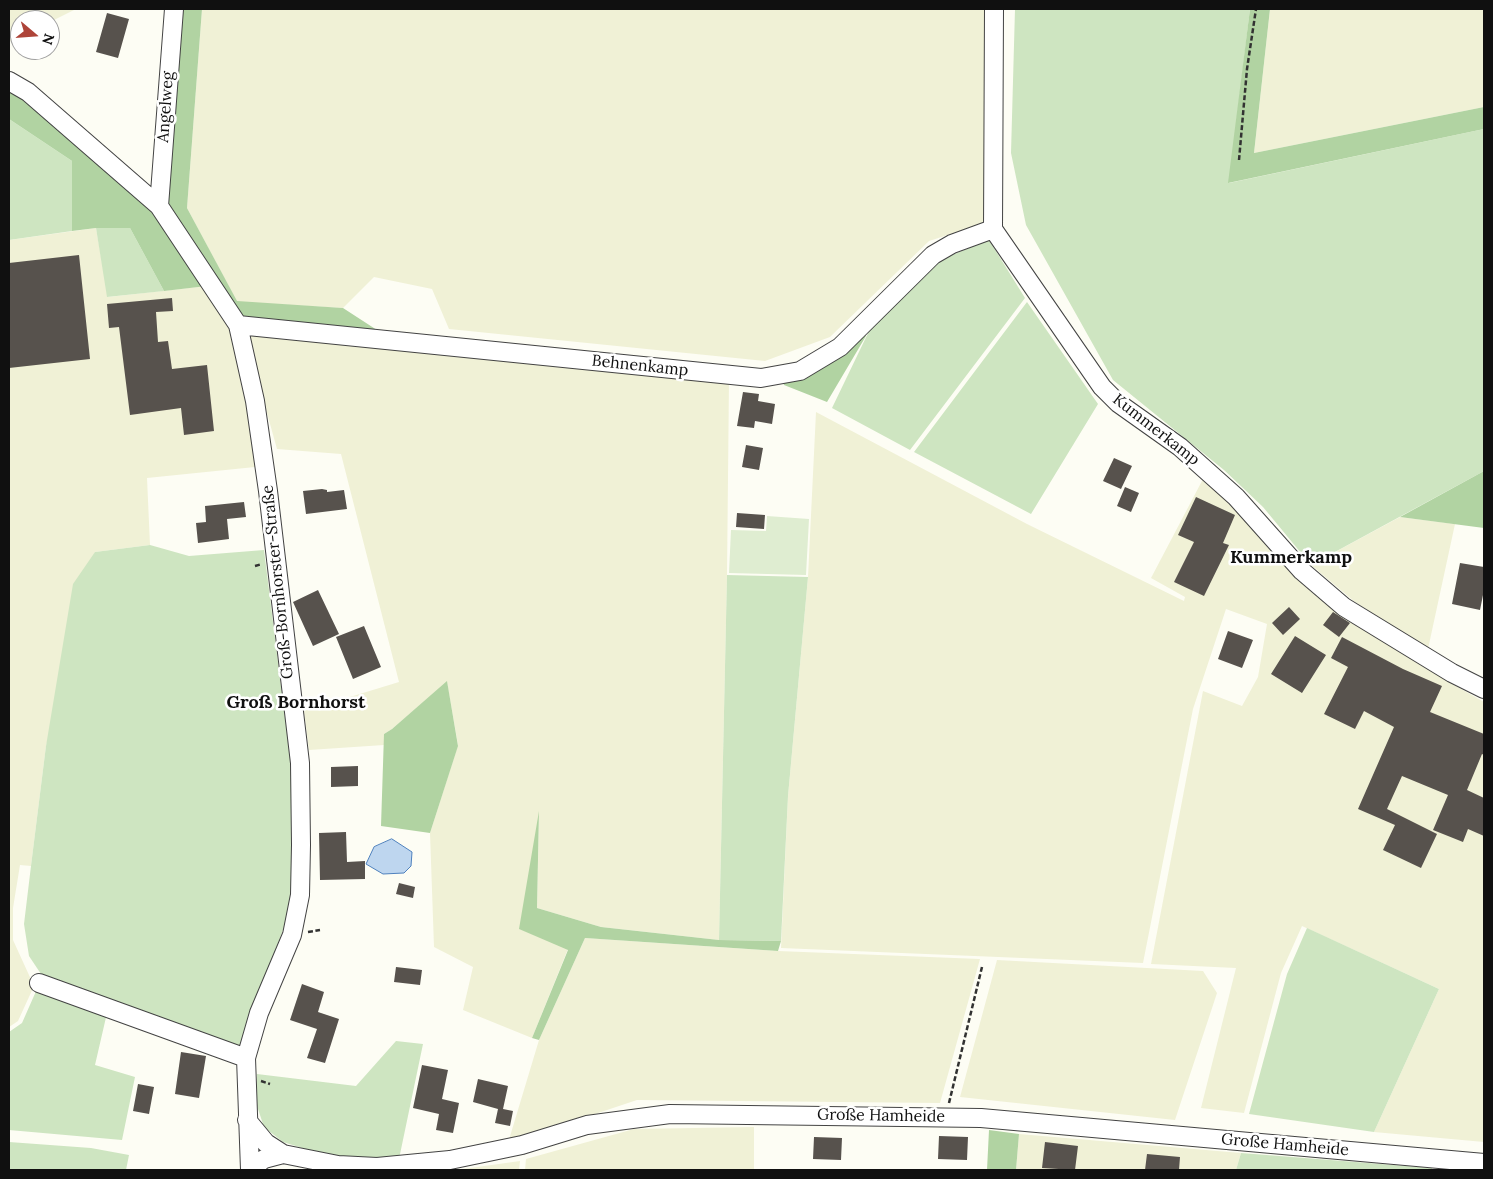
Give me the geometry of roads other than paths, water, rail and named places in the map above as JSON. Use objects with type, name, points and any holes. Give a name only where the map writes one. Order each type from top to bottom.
[{"type":"street","name":"Angelweg","points":[[159,206],[174,9]]},
{"type":"street","points":[[993,229],[994,9]]},
{"type":"street","name":"Groß-Bornhorster-Straße","points":[[9,81],[28,92],[159,206],[238,325],[255,401],[268,491],[300,763],[301,845],[300,895],[292,935],[259,1013],[246,1058],[250,1170]]},
{"type":"street","name":"Behnenkamp","points":[[238,325],[761,378],[800,371],[840,348],[933,255],[952,244],[993,229]]},
{"type":"street","name":"Kummerkamp","points":[[993,229],[1102,387],[1118,403],[1180,447],[1236,497],[1302,571],[1344,607],[1452,672],[1484,689]]},
{"type":"street","points":[[39,983],[246,1058]]},
{"type":"street","name":"Große Hamheide","points":[[247,1120],[257,1134],[283,1154],[338,1165],[384,1166],[450,1160],[522,1145],[586,1125],[670,1114],[945,1116],[1096,1127],[1484,1163]]},
{"type":"street","points":[[250,1170],[264,1159],[283,1154]]},
{"type":"water","points":[[392,839],[412,852],[411,866],[404,873],[383,874],[366,864],[374,847]]},
{"type":"district","name":"Kummerkamp","points":[[1291,558]]},
{"type":"district","name":"Groß Bornhorst","points":[[296,703]]}]
